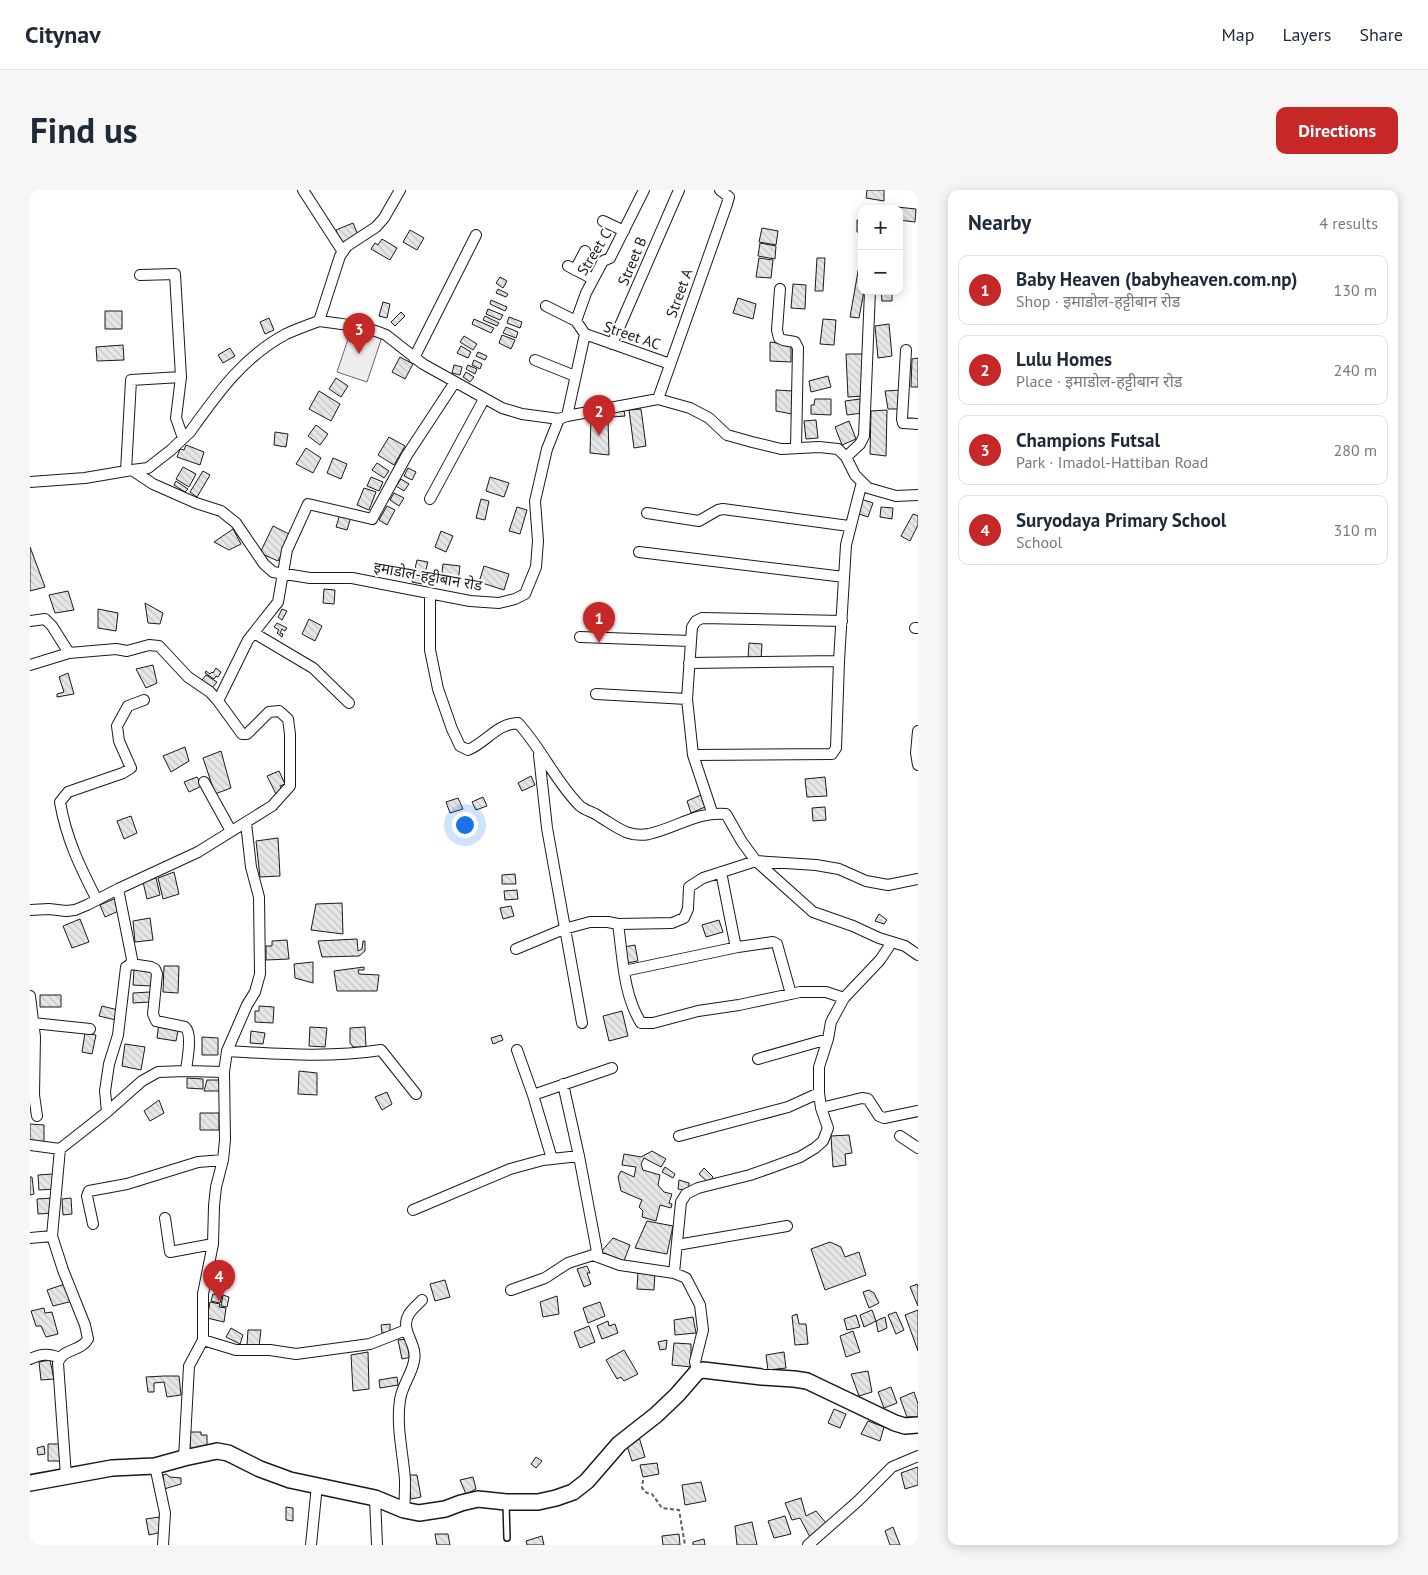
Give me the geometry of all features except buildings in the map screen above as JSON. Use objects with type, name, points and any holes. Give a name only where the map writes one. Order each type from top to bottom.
[{"type":"street","points":[[303,190],[342,252]]},
{"type":"street","points":[[319,321],[331,279],[342,252],[347,246],[376,227],[384,218],[400,190]]},
{"type":"street","name":"Street C","points":[[576,321],[593,279],[603,261],[610,258],[644,190]]},
{"type":"street","name":"Street B","points":[[612,344],[679,190]]},
{"type":"street","name":"Street A","points":[[658,399],[729,197],[720,190]]},
{"type":"street","points":[[603,221],[624,231]]},
{"type":"street","points":[[414,358],[476,235]]},
{"type":"street","points":[[585,251],[572,268],[593,279]]},
{"type":"street","points":[[140,275],[175,274],[181,377],[176,418],[184,438]]},
{"type":"street","points":[[780,289],[777,330],[779,338],[795,342],[798,348],[796,448]]},
{"type":"street","points":[[846,457],[860,444],[864,436],[870,295]]},
{"type":"street","points":[[546,306],[576,321],[585,334],[563,418]]},
{"type":"street","points":[[30,482],[85,478],[148,468],[190,432],[227,381],[243,365],[287,334],[319,321],[369,328],[386,335],[414,358],[484,399],[502,408],[522,414],[563,418],[658,399],[690,408],[703,414],[727,435],[781,449],[819,447],[838,449],[846,457],[855,475],[868,488],[896,496],[918,495]]},
{"type":"street","name":"Street AC","points":[[585,334],[670,364]]},
{"type":"street","points":[[906,350],[902,419],[903,423],[906,424],[918,424]]},
{"type":"street","points":[[536,360],[575,376]]},
{"type":"street","points":[[129,470],[131,380],[181,377]]},
{"type":"street","points":[[218,701],[248,640],[278,602],[287,550],[308,504],[372,519],[407,455],[455,382]]},
{"type":"street","points":[[430,499],[484,399]]},
{"type":"street","name":"इमाडोल-हट्टीबान रोड","points":[[129,470],[153,484],[196,503],[221,511],[236,523],[264,564],[273,572],[310,578],[352,578],[470,602],[499,602],[515,599],[525,594],[536,567],[538,541],[535,501],[547,449],[563,418]]},
{"type":"street","points":[[693,755],[832,754],[836,748],[846,545],[862,482]]},
{"type":"street","points":[[647,513],[699,521],[723,509],[850,526]]},
{"type":"street","points":[[639,552],[844,576]]},
{"type":"street","points":[[430,593],[430,650],[438,689],[460,746],[468,750],[479,746],[493,732],[507,724],[518,723],[528,734],[557,779],[582,807],[617,829],[631,834],[648,834],[712,812],[726,814],[742,842],[756,861],[812,912],[905,946],[918,955]]},
{"type":"street","points":[[712,812],[693,755],[686,699],[690,641],[692,627],[696,621],[702,618],[842,621]]},
{"type":"street","points":[[30,622],[45,619],[52,626],[68,653]]},
{"type":"street","points":[[254,633],[313,668],[350,704]]},
{"type":"street","points":[[580,637],[690,641]]},
{"type":"street","points":[[30,666],[68,653],[116,649],[127,651],[149,645],[159,646],[188,677],[210,692],[242,734],[247,734],[269,712],[279,711],[288,719],[290,734],[290,786],[272,806],[198,852],[75,910],[30,910]]},
{"type":"street","points":[[689,663],[839,661]]},
{"type":"street","points":[[596,694],[686,699]]},
{"type":"street","points":[[97,900],[78,862],[63,818],[60,802],[68,792],[123,774],[131,768],[119,741],[116,726],[128,706],[144,700]]},
{"type":"street","points":[[918,731],[916,753],[918,765]]},
{"type":"street","points":[[539,751],[547,828],[582,1023]]},
{"type":"street","points":[[204,782],[230,831]]},
{"type":"street","points":[[184,1458],[189,1366],[203,1340],[203,1294],[213,1244],[216,1187],[223,1160],[225,1140],[224,1072],[227,1051],[247,1005],[255,992],[260,974],[259,897],[251,867],[246,823]]},
{"type":"street","points":[[516,949],[564,928],[590,922],[618,924],[672,923],[684,918],[688,909],[689,887],[703,878],[756,861],[816,865],[839,869],[866,881],[888,885],[918,879]]},
{"type":"street","points":[[721,872],[735,943],[738,947]]},
{"type":"street","points":[[118,889],[131,950],[131,964]]},
{"type":"street","points":[[618,924],[627,989],[634,1011],[641,1023],[653,1023],[698,1011],[791,994],[826,992],[844,998]]},
{"type":"street","points":[[624,971],[738,947],[772,942],[777,944],[791,994]]},
{"type":"street","points":[[674,1272],[681,1202],[686,1194],[698,1188],[750,1175],[800,1157],[823,1141],[828,1128],[821,1108],[819,1067],[831,1022],[844,998],[880,960],[892,942]]},
{"type":"street","points":[[108,1112],[105,1091],[109,1064],[118,1035],[126,967],[131,964],[151,967],[157,974],[153,1014],[156,1021],[185,1027],[188,1030],[186,1071]]},
{"type":"street","points":[[30,996],[35,1037],[34,1095],[37,1116]]},
{"type":"street","points":[[33,1023],[90,1029]]},
{"type":"street","points":[[758,1059],[828,1039]]},
{"type":"street","points":[[227,1051],[320,1055],[354,1054],[381,1050],[416,1094]]},
{"type":"street","points":[[517,1050],[552,1159]]},
{"type":"street","points":[[533,1095],[612,1068]]},
{"type":"street","points":[[66,1476],[58,1363],[63,1354],[82,1347],[88,1339],[85,1325],[63,1270],[52,1236],[60,1150],[108,1112],[142,1081],[158,1072],[173,1070],[224,1072]]},
{"type":"street","points":[[563,1084],[580,1156],[598,1257]]},
{"type":"street","points":[[679,1136],[788,1107],[819,1094]]},
{"type":"street","points":[[821,1108],[862,1098],[868,1099],[879,1116],[884,1118],[918,1111]]},
{"type":"street","points":[[900,1136],[918,1148]]},
{"type":"street","points":[[30,1145],[60,1150]]},
{"type":"street","points":[[413,1210],[510,1170],[552,1159],[580,1156]]},
{"type":"street","points":[[93,1224],[87,1196],[89,1191],[127,1184],[198,1162],[223,1160]]},
{"type":"street","points":[[165,1218],[170,1252],[213,1244]]},
{"type":"street","points":[[677,1245],[787,1226]]},
{"type":"street","points":[[30,1238],[52,1236]]},
{"type":"street","points":[[511,1290],[545,1278],[568,1263],[593,1255],[620,1265],[674,1272],[686,1278],[700,1305],[704,1330],[695,1362],[697,1372]]},
{"type":"street","points":[[404,1510],[405,1481],[399,1425],[400,1402],[402,1388],[414,1361],[415,1350],[406,1330],[406,1322],[410,1313],[422,1300]]},
{"type":"street","points":[[203,1340],[236,1350],[270,1350],[296,1354],[370,1344],[406,1330]]},
{"type":"street","points":[[30,1359],[41,1354],[52,1354],[60,1358]]},
{"type":"street","points":[[30,1483],[112,1468],[155,1466],[217,1451],[228,1453],[260,1469],[290,1480],[375,1498],[404,1510],[419,1513],[445,1509],[478,1499],[506,1502],[538,1502],[573,1492],[587,1481],[619,1444],[656,1415],[697,1372],[703,1370],[762,1377],[794,1378],[807,1381],[905,1426],[918,1425]]},
{"type":"street","points":[[808,1545],[858,1501],[892,1467],[918,1456]]},
{"type":"street","points":[[155,1466],[165,1513],[163,1545]]},
{"type":"street","points":[[311,1545],[316,1485]]},
{"type":"street","points":[[375,1498],[378,1545]]},
{"type":"lane","points":[[506,1502],[507,1538]]},
{"type":"path","points":[[643,1480],[642,1488],[647,1493],[652,1494],[662,1508],[679,1510],[685,1545]]},
{"type":"shaded area","points":[[352,327],[382,337],[367,382],[337,372]]},
{"type":"place","name":"Champions Futsal","points":[[359,354]]},
{"type":"place","name":"Lulu Homes","points":[[599,436]]},
{"type":"place","name":"Baby Heaven (babyheaven.com.np)","points":[[599,643]]},
{"type":"place","name":"Suryodaya Primary School","points":[[219,1301]]}]
